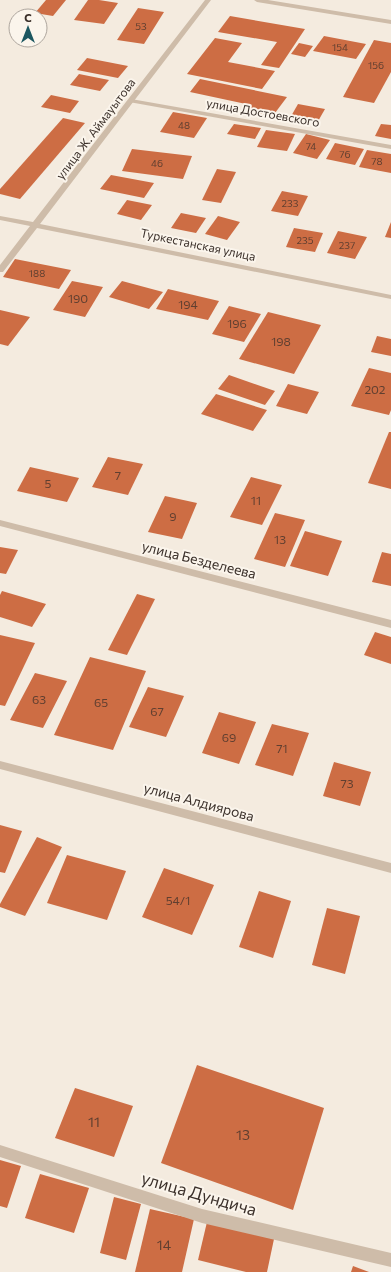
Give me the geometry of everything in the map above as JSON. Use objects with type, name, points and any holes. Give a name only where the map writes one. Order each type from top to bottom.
[{"type":"street","name":"улица Ж. Аймауытова","points":[[0,270],[208,0]]},
{"type":"street","points":[[257,0],[391,22]]},
{"type":"street","name":"улица Достоевского","points":[[131,101],[391,147]]},
{"type":"street","name":"Туркестанская улица","points":[[0,218],[36,224],[391,297]]},
{"type":"street","name":"улица Безделеева","points":[[0,524],[391,624]]},
{"type":"street","name":"улица Алдиярова","points":[[0,765],[391,868]]},
{"type":"street","name":"улица Дундича","points":[[0,1152],[202,1216],[391,1260]]},
{"type":"building","points":[[46,0],[66,0],[53,16],[48,15],[48,8],[39,8]]},
{"type":"building","points":[[88,0],[118,3],[104,24],[74,20]]},
{"type":"building","points":[[138,8],[164,12],[144,44],[117,40]]},
{"type":"building","points":[[230,16],[305,29],[279,68],[261,65],[277,42],[218,32]]},
{"type":"building","points":[[324,36],[366,44],[356,59],[313,51]]},
{"type":"building","points":[[215,38],[242,43],[228,62],[275,71],[262,89],[187,74]]},
{"type":"building","points":[[374,40],[391,43],[391,72],[374,103],[343,97]]},
{"type":"building","points":[[299,43],[313,46],[305,57],[291,54]]},
{"type":"building","points":[[87,58],[128,66],[118,78],[77,70]]},
{"type":"building","points":[[79,74],[109,80],[100,91],[70,85]]},
{"type":"building","points":[[200,79],[287,97],[272,117],[241,111],[246,104],[190,92]]},
{"type":"building","points":[[51,95],[79,101],[70,113],[41,107]]},
{"type":"building","points":[[298,104],[325,109],[317,123],[290,118]]},
{"type":"building","points":[[173,112],[207,118],[194,138],[160,132]]},
{"type":"building","points":[[63,118],[85,123],[20,199],[0,194],[0,189]]},
{"type":"building","points":[[234,124],[261,128],[255,139],[227,134]]},
{"type":"building","points":[[381,124],[391,125],[391,139],[375,136]]},
{"type":"building","points":[[266,130],[295,134],[287,151],[257,147]]},
{"type":"building","points":[[306,134],[330,140],[317,159],[293,153]]},
{"type":"building","points":[[335,143],[364,149],[355,165],[326,159]]},
{"type":"building","points":[[132,149],[192,156],[183,179],[122,171]]},
{"type":"building","points":[[367,150],[391,154],[391,173],[359,167]]},
{"type":"building","points":[[217,169],[236,172],[221,203],[202,200]]},
{"type":"building","points":[[111,175],[154,183],[144,198],[100,189]]},
{"type":"building","points":[[282,191],[308,196],[298,216],[271,211]]},
{"type":"building","points":[[127,200],[152,205],[141,220],[117,214]]},
{"type":"building","points":[[181,213],[206,218],[196,233],[171,228]]},
{"type":"building","points":[[218,216],[240,222],[227,240],[205,234]]},
{"type":"building","points":[[391,222],[391,238],[385,237]]},
{"type":"building","points":[[294,228],[323,233],[315,252],[286,247]]},
{"type":"building","points":[[338,231],[367,237],[355,259],[327,253]]},
{"type":"building","points":[[15,259],[71,270],[59,289],[3,277]]},
{"type":"building","points":[[72,281],[103,287],[85,317],[53,310]]},
{"type":"building","points":[[122,281],[163,292],[149,309],[109,297]]},
{"type":"building","points":[[168,289],[219,301],[208,320],[156,309]]},
{"type":"building","points":[[229,306],[261,314],[244,342],[212,334]]},
{"type":"building","points":[[0,310],[30,317],[8,346],[0,344]]},
{"type":"building","points":[[268,312],[321,325],[294,374],[239,359]]},
{"type":"building","points":[[377,336],[391,339],[391,356],[371,352]]},
{"type":"building","points":[[369,368],[391,373],[391,410],[389,415],[351,406]]},
{"type":"building","points":[[229,375],[275,391],[265,405],[218,389]]},
{"type":"building","points":[[288,384],[319,392],[307,414],[276,406]]},
{"type":"building","points":[[216,394],[267,410],[253,431],[201,414]]},
{"type":"building","points":[[389,432],[391,432],[391,489],[368,483]]},
{"type":"building","points":[[108,457],[143,464],[128,495],[92,487]]},
{"type":"building","points":[[30,467],[79,478],[67,502],[17,491]]},
{"type":"building","points":[[251,477],[282,485],[262,525],[230,517]]},
{"type":"building","points":[[165,496],[197,503],[182,539],[148,532]]},
{"type":"building","points":[[275,513],[305,520],[285,567],[254,559]]},
{"type":"building","points":[[305,531],[342,541],[328,576],[290,566]]},
{"type":"building","points":[[0,547],[18,550],[6,574],[0,573]]},
{"type":"building","points":[[382,552],[391,554],[391,586],[372,582]]},
{"type":"building","points":[[2,591],[46,604],[32,627],[0,617],[0,595]]},
{"type":"building","points":[[137,594],[155,599],[127,655],[108,650]]},
{"type":"building","points":[[375,632],[391,637],[391,664],[364,655]]},
{"type":"building","points":[[0,635],[35,643],[5,706],[0,705]]},
{"type":"building","points":[[90,657],[146,671],[113,750],[54,735]]},
{"type":"building","points":[[35,673],[67,681],[43,728],[10,720]]},
{"type":"building","points":[[148,687],[184,696],[166,737],[129,727]]},
{"type":"building","points":[[219,712],[256,722],[239,764],[202,753]]},
{"type":"building","points":[[272,724],[309,733],[293,776],[255,765]]},
{"type":"building","points":[[334,762],[371,772],[360,806],[323,796]]},
{"type":"building","points":[[0,825],[22,831],[5,873],[0,872]]},
{"type":"building","points":[[37,837],[62,847],[25,916],[0,907],[0,904]]},
{"type":"building","points":[[67,855],[126,871],[107,920],[47,903]]},
{"type":"building","points":[[164,868],[214,885],[192,935],[142,917]]},
{"type":"building","points":[[259,891],[291,901],[273,958],[239,947]]},
{"type":"building","points":[[327,908],[360,916],[345,974],[312,965]]},
{"type":"building","points":[[197,1065],[324,1108],[293,1210],[161,1163]]},
{"type":"building","points":[[75,1088],[133,1106],[114,1157],[55,1138]]},
{"type":"building","points":[[0,1160],[21,1166],[7,1208],[0,1206]]},
{"type":"building","points":[[40,1174],[89,1188],[74,1233],[25,1218]]},
{"type":"building","points":[[114,1197],[141,1204],[126,1260],[100,1253]]},
{"type":"building","points":[[150,1209],[194,1219],[182,1272],[135,1272]]},
{"type":"building","points":[[207,1222],[274,1239],[267,1272],[246,1272],[198,1260]]},
{"type":"building","points":[[353,1266],[369,1272],[351,1272]]}]
